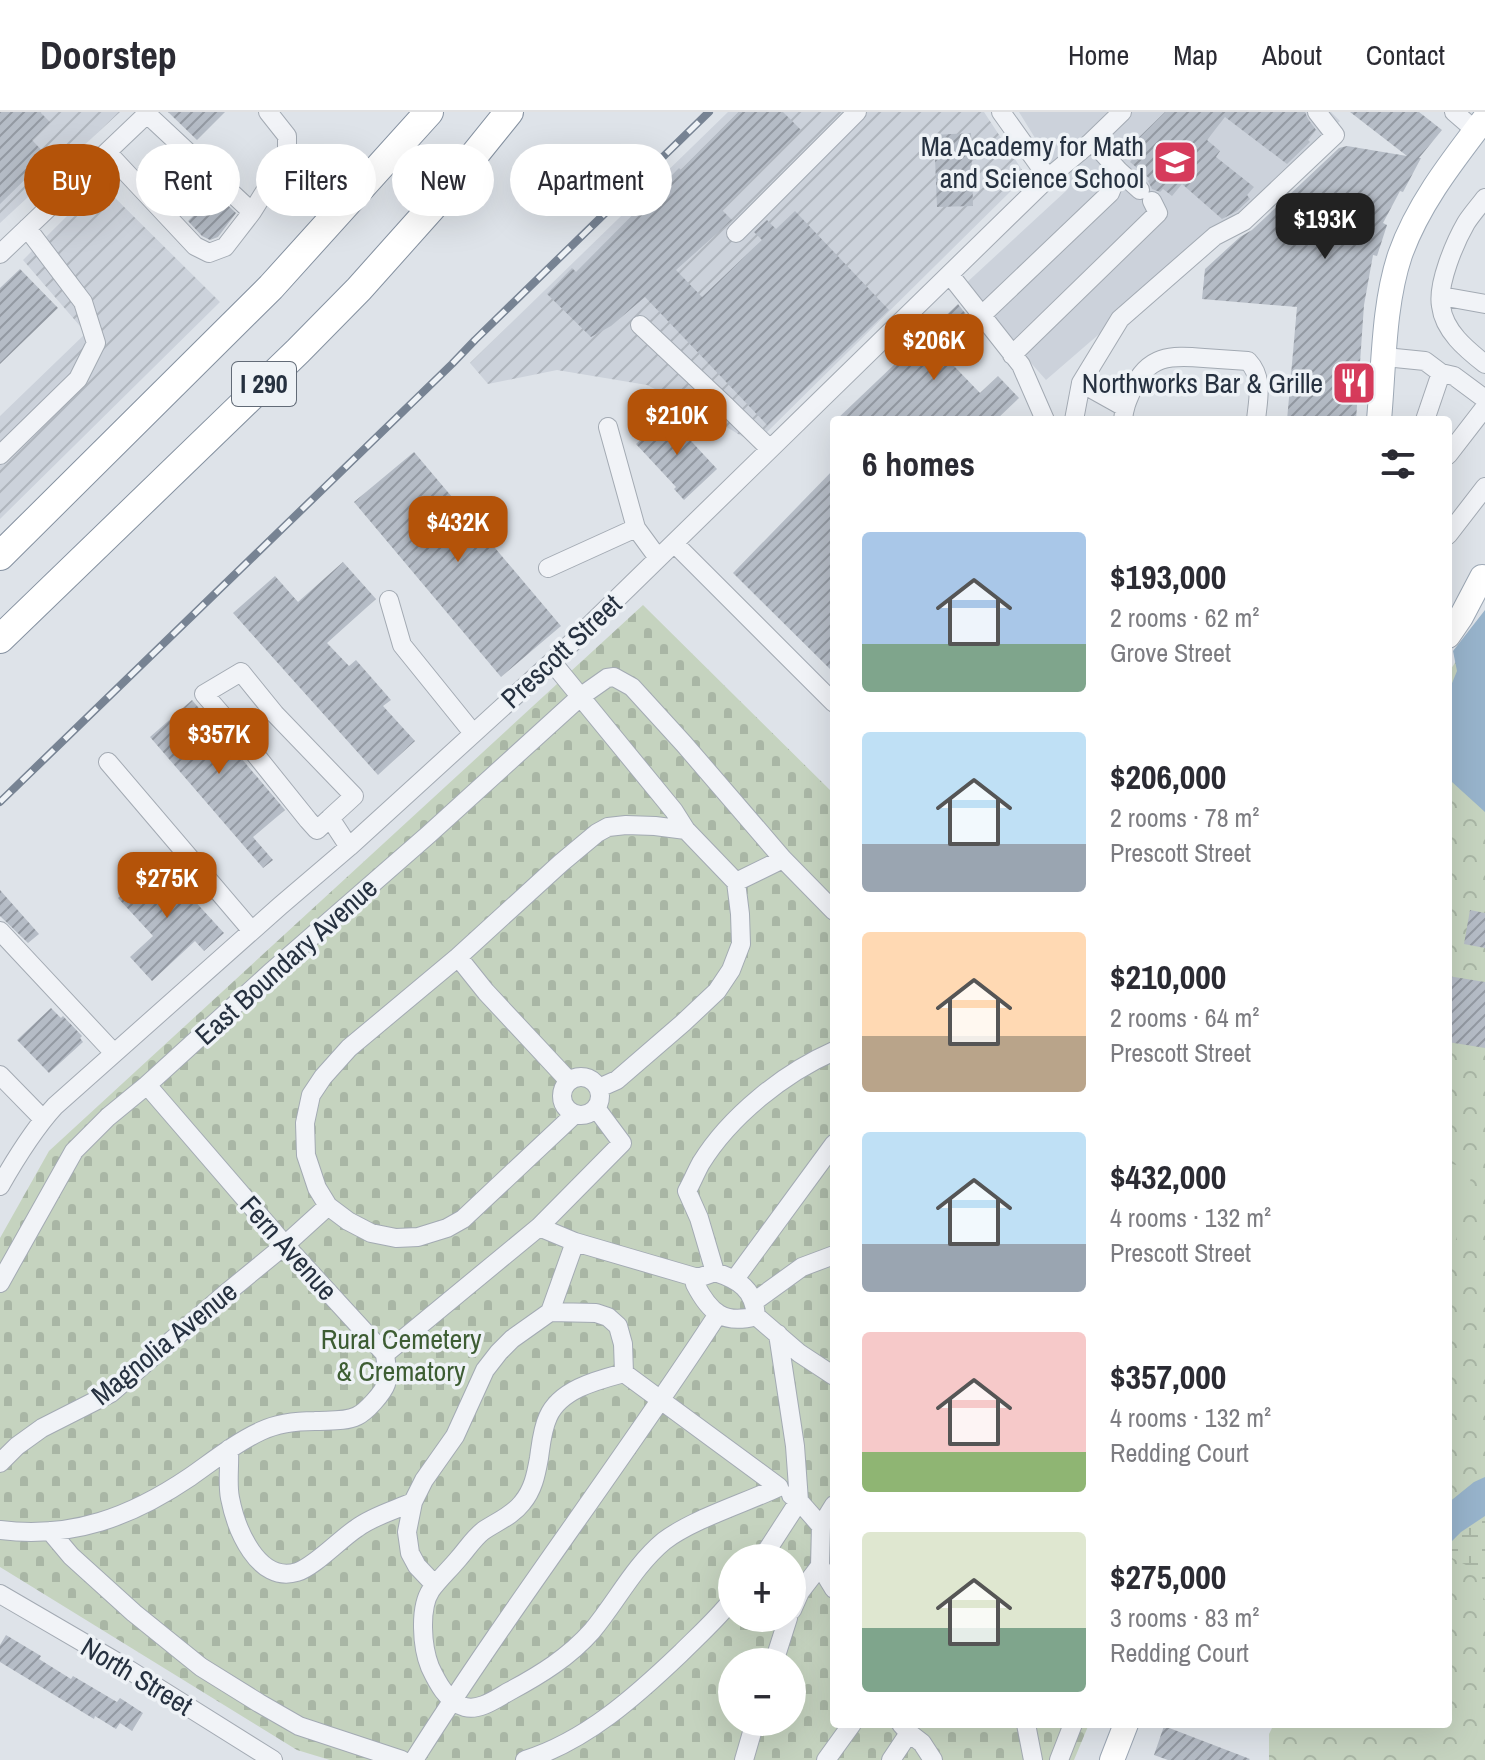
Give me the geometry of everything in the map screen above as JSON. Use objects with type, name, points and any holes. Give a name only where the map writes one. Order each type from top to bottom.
[{"type":"highway","name":"I 290","points":[[0,556],[271,287],[429,112]]},
{"type":"highway","name":"I 290","points":[[0,639],[359,289],[434,205],[509,112]]},
{"type":"main road","points":[[1379,416],[1388,313],[1400,255],[1432,190],[1480,124]]},
{"type":"main road","points":[[1452,606],[1483,575]]},
{"type":"main road","points":[[1452,630],[1483,575]]},
{"type":"main road","points":[[1112,1760],[1124,1728]]},
{"type":"street","points":[[120,166],[195,246],[209,253],[225,247],[252,212],[282,164],[287,152],[287,136],[268,112]]},
{"type":"street","points":[[736,233],[857,112]]},
{"type":"street","points":[[1001,112],[1048,178]]},
{"type":"street","name":"Prescott Street","points":[[0,1186],[7,1157],[55,1106],[349,847],[552,662],[1048,178],[1122,112]]},
{"type":"street","points":[[1075,416],[1081,383],[1120,319],[1215,236],[1244,221],[1335,135],[1317,112]]},
{"type":"street","points":[[1454,112],[1480,124]]},
{"type":"street","points":[[115,144],[148,113],[252,212]]},
{"type":"street","points":[[1012,355],[1158,213],[1146,195],[1092,141]]},
{"type":"street","points":[[981,316],[1110,193],[1119,171]]},
{"type":"street","points":[[1485,198],[1466,223],[1452,255],[1442,285],[1440,305],[1447,325],[1464,347],[1485,364]]},
{"type":"street","points":[[0,254],[40,216]]},
{"type":"street","points":[[0,455],[78,379],[96,343],[83,302],[27,228]]},
{"type":"street","points":[[950,275],[1021,365],[1043,416]]},
{"type":"street","points":[[1441,296],[1485,304]]},
{"type":"street","points":[[640,325],[770,449]]},
{"type":"street","points":[[1081,383],[1123,414],[1137,380],[1158,359],[1177,356],[1248,361],[1259,379],[1256,416]]},
{"type":"street","points":[[1385,357],[1425,361],[1441,373],[1454,376],[1485,399]]},
{"type":"street","points":[[1426,416],[1441,373]]},
{"type":"street","points":[[1452,450],[1485,407]]},
{"type":"street","points":[[608,427],[636,528],[658,558]]},
{"type":"street","points":[[1452,530],[1485,487]]},
{"type":"street","points":[[548,568],[636,528]]},
{"type":"street","points":[[674,543],[830,699]]},
{"type":"street","points":[[389,600],[402,645],[473,733]]},
{"type":"street","points":[[552,662],[674,811],[686,830],[736,882],[740,914],[741,944],[731,970],[717,991],[617,1080],[599,1088]]},
{"type":"street","points":[[241,672],[275,714],[354,796],[330,818],[317,830],[204,694],[241,672]]},
{"type":"street","name":"East Boundary Avenue","points":[[0,1283],[74,1151],[108,1117],[580,697],[607,678],[614,677],[632,687],[783,859]]},
{"type":"street","points":[[108,762],[252,931]]},
{"type":"street","points":[[330,818],[349,847]]},
{"type":"street","points":[[575,1114],[463,1219],[447,1228],[418,1237],[396,1238],[371,1233],[348,1221],[328,1206],[317,1188],[306,1155],[305,1123],[311,1095],[323,1077],[349,1048],[458,957],[561,863],[608,827],[655,826],[686,830]]},
{"type":"street","points":[[736,882],[783,859],[830,907]]},
{"type":"street","points":[[0,931],[114,1053]]},
{"type":"street","points":[[458,957],[486,992],[569,1081]]},
{"type":"street","points":[[706,1275],[699,1218],[687,1191],[701,1163],[722,1135],[770,1089],[809,1062],[830,1053]]},
{"type":"street","points":[[0,1075],[43,1119]]},
{"type":"street","points":[[580,1077],[591,1079],[599,1088],[600,1099],[596,1108],[586,1115],[575,1114],[563,1103],[564,1087],[569,1081],[580,1077]]},
{"type":"street","name":"Fern Avenue","points":[[147,1085],[285,1245],[385,1354]]},
{"type":"street","points":[[0,1530],[21,1533],[50,1531],[80,1528],[109,1520],[140,1508],[173,1489],[229,1449],[261,1431],[281,1424],[358,1416],[386,1385],[385,1354],[539,1227],[622,1143],[596,1108]]},
{"type":"street","points":[[735,1279],[830,1149]]},
{"type":"street","name":"Magnolia Avenue","points":[[0,1463],[42,1428],[111,1393],[328,1206]]},
{"type":"street","points":[[539,1227],[575,1242],[706,1275],[735,1279],[778,1334],[799,1353],[830,1373]]},
{"type":"street","points":[[550,1312],[575,1242]]},
{"type":"street","points":[[706,1275],[695,1284],[701,1295],[718,1314],[732,1320],[743,1320],[802,1267],[830,1256]]},
{"type":"street","points":[[435,1585],[417,1566],[410,1553],[407,1532],[413,1502],[424,1480],[455,1436],[485,1370],[512,1339],[550,1312],[596,1313],[608,1317],[618,1326],[623,1344],[624,1373]]},
{"type":"street","points":[[414,1760],[718,1314]]},
{"type":"street","points":[[771,1544],[799,1501],[795,1446],[778,1334]]},
{"type":"street","points":[[624,1373],[799,1501],[821,1526]]},
{"type":"street","points":[[624,1373],[572,1392],[558,1403],[549,1414],[544,1428],[531,1491],[520,1506],[473,1540],[429,1592],[423,1627],[427,1658],[436,1681],[452,1700],[466,1707],[475,1707],[547,1671],[593,1630],[638,1568],[666,1540],[694,1524],[779,1487]]},
{"type":"street","points":[[229,1449],[230,1498],[240,1530],[254,1557],[276,1573],[301,1571],[360,1525],[413,1502]]},
{"type":"street","points":[[830,1511],[821,1526],[820,1566],[830,1582]]},
{"type":"street","points":[[50,1531],[71,1556],[134,1613],[201,1667],[299,1726],[401,1760]]},
{"type":"street","points":[[806,1584],[820,1566]]},
{"type":"street","name":"North Street","points":[[0,1594],[115,1661],[273,1760]]},
{"type":"street","points":[[525,1760],[582,1734],[622,1706],[718,1615]]},
{"type":"street","points":[[826,1760],[849,1728]]},
{"type":"street","points":[[891,1760],[905,1728],[922,1743],[933,1760]]},
{"type":"street","points":[[1027,1728],[1033,1760]]},
{"type":"street","points":[[1059,1760],[1071,1728]]},
{"type":"street","points":[[744,1760],[751,1736]]},
{"type":"shaded area","points":[[0,112],[120,112],[85,144],[24,144],[24,201],[0,223]]},
{"type":"shaded area","points":[[728,112],[984,112],[1026,176],[755,444],[647,385],[557,370],[488,384],[470,363],[621,216],[672,216],[672,166]]},
{"type":"shaded area","points":[[1019,112],[1331,112],[1340,121],[1046,380],[963,286],[1067,190]]},
{"type":"shaded area","points":[[120,203],[220,302],[0,519],[0,416],[86,333],[23,260],[67,216],[120,216]]},
{"type":"green space","name":"Rural Cemetery & Crematory","points":[[643,605],[830,790],[830,1728],[1087,1728],[1074,1760],[330,1760],[297,1750],[0,1567],[0,1238],[49,1151]]},
{"type":"green space","points":[[1485,620],[1485,1760],[1269,1760],[1269,1734],[1272,1728],[1452,1728],[1452,667]]},
{"type":"green space","points":[[1452,1164],[1473,1169],[1452,1256]]},
{"type":"green space","points":[[1485,1516],[1485,1600],[1480,1593],[1476,1570],[1452,1558],[1452,1541]]},
{"type":"water","points":[[1485,610],[1485,812],[1452,782],[1452,683],[1457,671],[1453,651]]},
{"type":"water","points":[[1485,1477],[1485,1516],[1452,1541],[1452,1500]]},
{"type":"building","points":[[0,112],[40,112],[50,122],[32,140],[36,144],[24,144],[24,180],[0,204]]},
{"type":"building","points":[[168,112],[225,112],[197,140]]},
{"type":"building","points":[[739,112],[783,112],[801,130],[722,210],[732,220],[676,270],[702,297],[762,240],[754,232],[767,220],[776,229],[795,211],[889,310],[767,425],[645,297],[611,326],[591,337],[547,294],[572,268],[576,272],[631,216],[672,216],[672,175],[679,168],[681,170]]},
{"type":"building","points":[[1165,112],[1305,112],[1316,130],[1308,140],[1310,142],[1287,164],[1225,117],[1207,140],[1220,151],[1216,157],[1254,187],[1247,195],[1250,199],[1222,219],[1182,184],[1172,196],[1163,189],[1160,192],[1152,189],[1150,179],[1130,162],[1138,152],[1131,145]]},
{"type":"building","points":[[1350,112],[1419,112],[1442,130],[1419,158],[1403,192],[1400,191],[1383,223],[1387,225],[1377,256],[1373,255],[1364,305],[1356,416],[1287,416],[1297,307],[1202,299],[1205,269],[1252,230],[1339,148],[1347,146],[1407,156]]},
{"type":"building","points":[[971,133],[973,206],[937,207],[934,135]]},
{"type":"building","points":[[193,216],[234,216],[218,237],[210,240],[188,221]]},
{"type":"building","points":[[20,269],[58,308],[0,364],[0,288]]},
{"type":"building","points":[[958,304],[982,335],[952,364],[980,393],[998,376],[1019,398],[1000,416],[840,416]]},
{"type":"building","points":[[667,415],[717,469],[684,500],[636,444]]},
{"type":"building","points":[[414,452],[561,626],[501,677],[354,502]]},
{"type":"building","points":[[830,473],[830,669],[733,573]]},
{"type":"building","points":[[343,562],[376,599],[327,643],[349,666],[356,660],[391,700],[383,706],[415,741],[378,775],[233,613],[275,576],[298,602]]},
{"type":"building","points":[[192,700],[285,810],[253,837],[273,860],[263,868],[150,737]]},
{"type":"building","points":[[158,861],[224,933],[204,951],[195,941],[152,981],[130,957],[153,936],[118,898]]},
{"type":"building","points":[[0,890],[39,934],[28,943],[0,916]]},
{"type":"building","points":[[1470,910],[1485,913],[1485,948],[1464,944]]},
{"type":"building","points":[[1452,977],[1485,982],[1485,1048],[1452,1043]]},
{"type":"building","points":[[51,1008],[82,1036],[83,1042],[49,1073],[17,1040]]},
{"type":"building","points":[[6,1635],[71,1679],[73,1676],[117,1702],[120,1698],[143,1713],[132,1731],[120,1723],[116,1729],[95,1716],[94,1719],[0,1662],[0,1645]]},
{"type":"building","points":[[1163,1728],[1169,1728],[1250,1759],[1168,1760],[1154,1755]]},
{"type":"railway","points":[[0,802],[709,112]]},
{"type":"place","name":"Ma Academy for Math and Science School","points":[[1175,162]]},
{"type":"place","name":"Northworks Bar & Grille","points":[[1354,383]]}]
